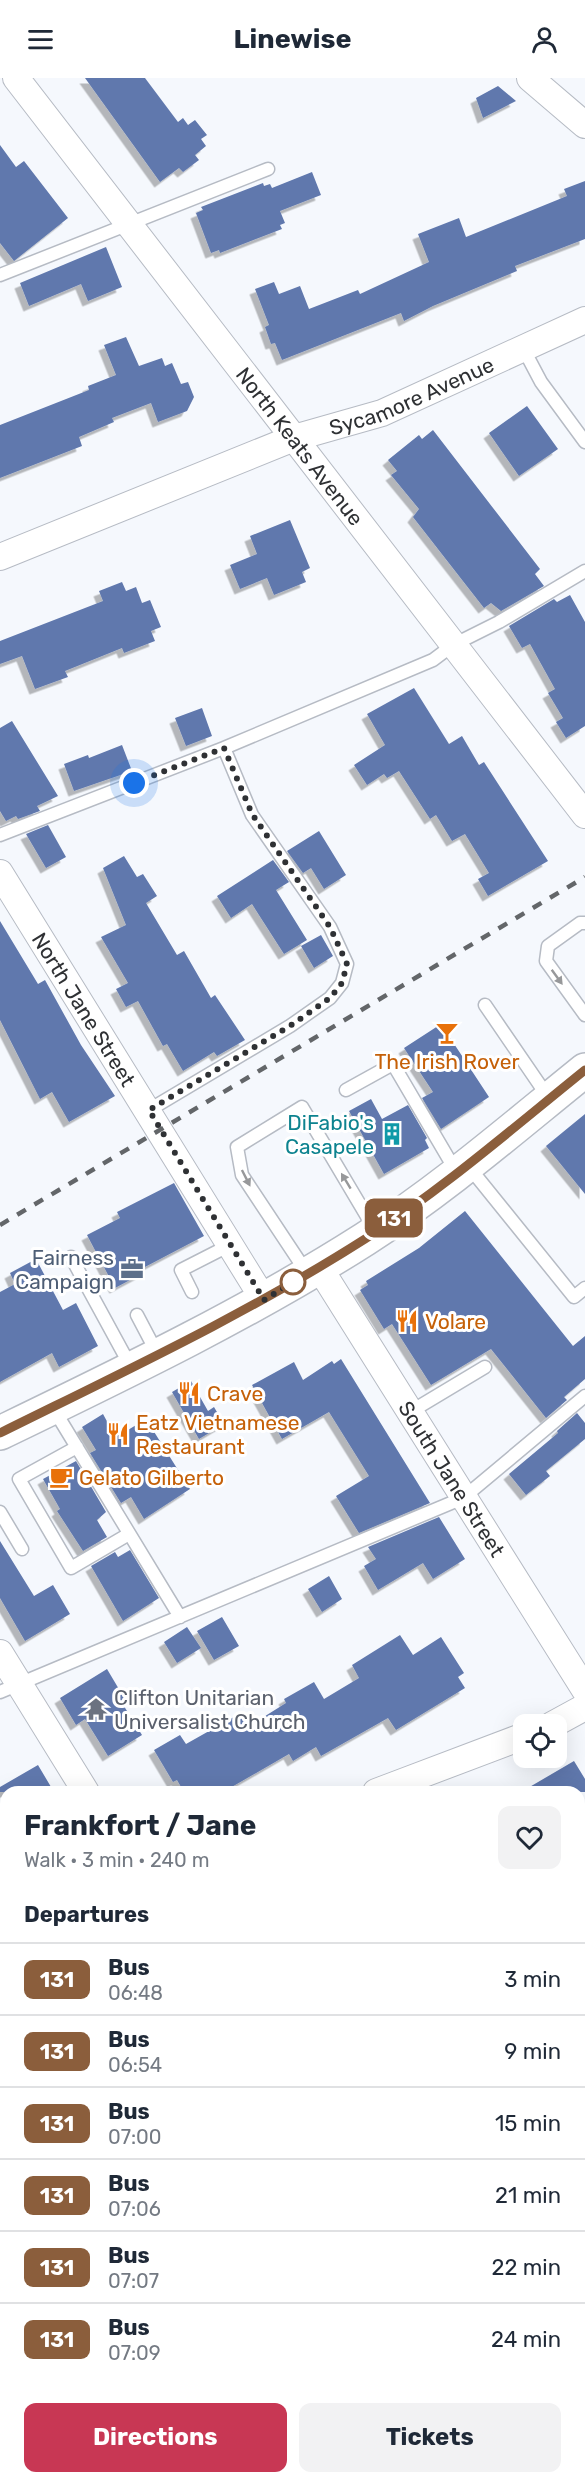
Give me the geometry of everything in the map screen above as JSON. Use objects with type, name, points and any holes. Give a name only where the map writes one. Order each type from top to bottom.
[{"type":"main road","points":[[0,1433],[264,1300],[314,1270],[376,1231],[463,1170],[585,1070]]},
{"type":"street","name":"North Keats Avenue","points":[[16,78],[585,815]]},
{"type":"street","points":[[530,78],[585,125]]},
{"type":"street","name":"Sycamore Avenue","points":[[0,557],[294,438],[382,413],[585,320]]},
{"type":"street","name":"North Jane Street","points":[[0,873],[149,1110],[264,1300]]},
{"type":"street","name":"South Jane Street","points":[[314,1270],[410,1412],[585,1690]]},
{"type":"street","points":[[0,1653],[10,1688],[82,1786]]},
{"type":"street","points":[[567,1717],[585,1707]]},
{"type":"street","points":[[392,1786],[513,1740]]},
{"type":"lane","points":[[0,275],[268,169]]},
{"type":"lane","points":[[523,348],[541,382],[585,442]]},
{"type":"lane","points":[[0,835],[224,748],[433,660],[453,645],[499,622],[585,571]]},
{"type":"lane","points":[[149,1110],[290,1026],[330,998],[342,983],[347,964],[330,927],[252,814],[224,748]]},
{"type":"lane","points":[[585,923],[580,923],[548,946],[546,961],[581,1001],[585,1015]]},
{"type":"lane","points":[[485,1005],[550,1100]]},
{"type":"lane","points":[[346,1090],[393,1064],[463,1170],[574,1297],[585,1288]]},
{"type":"lane","points":[[314,1270],[242,1174],[237,1147],[302,1107],[376,1231]]},
{"type":"lane","points":[[192,1292],[181,1270],[230,1245]]},
{"type":"lane","points":[[71,1257],[144,1361]]},
{"type":"lane","points":[[137,1315],[144,1361]]},
{"type":"lane","points":[[410,1412],[485,1367]]},
{"type":"lane","points":[[10,1688],[464,1498],[585,1395]]},
{"type":"lane","points":[[53,1408],[180,1617]]},
{"type":"lane","points":[[77,1448],[19,1479],[71,1568],[129,1533]]},
{"type":"lane","points":[[0,1512],[22,1549]]},
{"type":"building","points":[[85,78],[145,78],[178,122],[183,118],[188,125],[195,120],[207,135],[201,139],[206,146],[195,155],[199,160],[183,172],[179,168],[160,182]]},
{"type":"building","points":[[498,86],[516,101],[483,118],[476,98]]},
{"type":"building","points":[[0,145],[16,167],[24,161],[68,218],[14,261],[0,243]]},
{"type":"building","points":[[312,172],[321,195],[280,211],[285,223],[280,225],[282,229],[220,253],[219,250],[211,253],[196,213],[203,210],[201,207],[263,183],[264,186],[270,184],[272,188]]},
{"type":"building","points":[[585,181],[585,239],[515,266],[517,271],[433,306],[404,321],[401,313],[282,360],[275,343],[271,344],[265,327],[269,325],[255,289],[274,282],[279,294],[300,286],[309,309],[358,290],[360,294],[429,262],[418,234],[459,218],[466,237],[567,196],[564,189]]},
{"type":"building","points":[[106,247],[122,287],[88,301],[81,284],[29,306],[20,283]]},
{"type":"building","points":[[126,337],[139,366],[162,358],[165,366],[172,363],[181,384],[188,382],[194,397],[187,411],[158,422],[151,403],[112,418],[114,422],[79,437],[82,446],[0,478],[0,425],[89,390],[88,386],[116,375],[104,345]]},
{"type":"building","points":[[527,406],[558,449],[519,476],[489,433]]},
{"type":"building","points":[[433,430],[540,569],[535,574],[544,586],[501,611],[491,603],[484,608],[413,517],[419,509],[391,475],[397,471],[388,460],[419,435],[422,439]]},
{"type":"building","points":[[290,520],[310,568],[302,572],[306,582],[274,595],[267,578],[240,589],[230,565],[257,554],[250,536]]},
{"type":"building","points":[[122,582],[126,591],[136,587],[142,603],[150,600],[161,627],[151,631],[155,641],[124,653],[122,648],[65,671],[68,677],[35,689],[22,656],[0,664],[0,641],[103,601],[99,591]]},
{"type":"building","points":[[570,595],[585,622],[585,726],[566,738],[556,722],[563,718],[548,693],[555,689],[530,644],[522,648],[509,626],[554,599],[557,602]]},
{"type":"building","points":[[414,688],[449,744],[462,736],[479,765],[484,762],[548,861],[488,896],[478,879],[489,873],[465,834],[452,841],[436,815],[430,819],[399,771],[387,778],[384,774],[367,785],[354,765],[385,745],[367,714]]},
{"type":"building","points":[[202,708],[212,736],[186,746],[175,718]]},
{"type":"building","points":[[12,721],[58,796],[37,806],[40,811],[18,819],[16,816],[6,821],[0,811],[0,728]]},
{"type":"building","points":[[122,745],[132,771],[74,791],[64,764],[88,755],[89,758]]},
{"type":"building","points":[[48,825],[66,857],[46,868],[26,834]]},
{"type":"building","points":[[319,831],[346,875],[324,889],[311,868],[303,873],[287,851]]},
{"type":"building","points":[[124,856],[137,877],[143,874],[157,896],[146,903],[177,955],[184,951],[211,998],[215,995],[245,1040],[217,1056],[214,1052],[183,1071],[167,1044],[163,1046],[138,1001],[126,1007],[116,989],[128,983],[101,937],[126,925],[103,868]]},
{"type":"building","points":[[273,860],[289,882],[276,890],[307,940],[284,954],[252,904],[231,918],[217,896]]},
{"type":"building","points":[[0,921],[38,984],[45,980],[81,1045],[115,1096],[69,1122],[52,1092],[40,1099],[0,1020]]},
{"type":"building","points":[[321,935],[333,956],[314,968],[301,946]]},
{"type":"building","points":[[441,1024],[489,1097],[441,1129],[422,1098],[433,1092],[404,1048]]},
{"type":"building","name":"DiFabio's Casapele","points":[[371,1099],[382,1119],[408,1105],[427,1138],[425,1140],[429,1148],[384,1174],[349,1111]]},
{"type":"building","points":[[585,1114],[585,1194],[546,1146]]},
{"type":"building","points":[[174,1183],[204,1236],[143,1268],[145,1272],[115,1288],[87,1235],[120,1218],[117,1212]]},
{"type":"building","points":[[465,1211],[573,1346],[585,1336],[585,1379],[564,1397],[567,1400],[546,1418],[491,1349],[431,1385],[392,1324],[384,1329],[360,1290],[368,1285],[366,1281],[419,1248]]},
{"type":"building","points":[[36,1259],[63,1310],[76,1303],[98,1346],[59,1367],[52,1353],[0,1382],[0,1292],[15,1284],[10,1273]]},
{"type":"building","points":[[341,1359],[430,1503],[359,1533],[336,1496],[369,1476],[329,1412],[282,1439],[252,1385],[294,1362],[303,1380],[332,1361],[334,1364]]},
{"type":"building","points":[[191,1381],[208,1411],[214,1407],[224,1424],[199,1439],[172,1392]]},
{"type":"building","points":[[577,1413],[585,1423],[585,1439],[546,1471],[550,1476],[526,1495],[509,1474],[558,1433],[557,1431]]},
{"type":"building","points":[[103,1414],[110,1427],[117,1423],[123,1433],[146,1419],[190,1489],[144,1519],[131,1497],[121,1503],[90,1453],[96,1450],[82,1427]]},
{"type":"building","points":[[76,1461],[106,1512],[97,1520],[107,1537],[83,1551],[57,1511],[60,1509],[43,1479]]},
{"type":"building","points":[[439,1517],[465,1559],[433,1579],[423,1563],[378,1590],[364,1566],[376,1559],[368,1547]]},
{"type":"building","points":[[0,1541],[34,1596],[53,1585],[70,1614],[25,1641],[0,1598]]},
{"type":"building","points":[[130,1550],[159,1598],[123,1621],[91,1566],[115,1552],[118,1557]]},
{"type":"building","points":[[329,1576],[342,1599],[322,1612],[308,1589]]},
{"type":"building","points":[[222,1617],[239,1646],[214,1660],[197,1631]]},
{"type":"building","points":[[187,1627],[201,1648],[177,1663],[164,1642]]},
{"type":"building","points":[[400,1635],[413,1655],[441,1637],[464,1673],[458,1677],[465,1688],[396,1730],[388,1718],[321,1756],[316,1747],[293,1761],[289,1754],[233,1786],[180,1786],[177,1780],[173,1782],[154,1750],[180,1735],[186,1744],[241,1713],[249,1726],[286,1703],[284,1699],[314,1682],[324,1699],[359,1678],[352,1665]]},
{"type":"building","name":"Clifton Unitarian Universalist Church","points":[[107,1669],[126,1701],[122,1703],[142,1735],[108,1756],[85,1719],[76,1725],[60,1698]]},
{"type":"building","points":[[574,1761],[585,1779],[585,1786],[531,1786],[562,1768],[567,1768],[567,1765]]},
{"type":"building","points":[[38,1765],[50,1786],[2,1786]]},
{"type":"railway","points":[[0,1225],[585,877]]},
{"type":"bus line","name":"131","points":[[0,1433],[222,1323],[367,1238],[457,1174],[585,1070]]},
{"type":"place","name":"The Irish Rover","points":[[447,1033]]},
{"type":"place","name":"DiFabio's Casapele","points":[[392,1134]]},
{"type":"place","name":"Fairness Campaign","points":[[132,1269]]},
{"type":"place","name":"Volare","points":[[407,1321]]},
{"type":"place","name":"Crave","points":[[189,1393]]},
{"type":"place","name":"Eatz Vietnamese Restaurant","points":[[118,1434]]},
{"type":"place","name":"Gelato Gilberto","points":[[61,1477]]},
{"type":"place","name":"Clifton Unitarian Universalist Church","points":[[96,1709]]},
{"type":"route","points":[[134,783],[224,748],[252,814],[293,877],[330,927],[347,964],[342,983],[330,998],[290,1026],[149,1110],[264,1300],[293,1282]]}]
